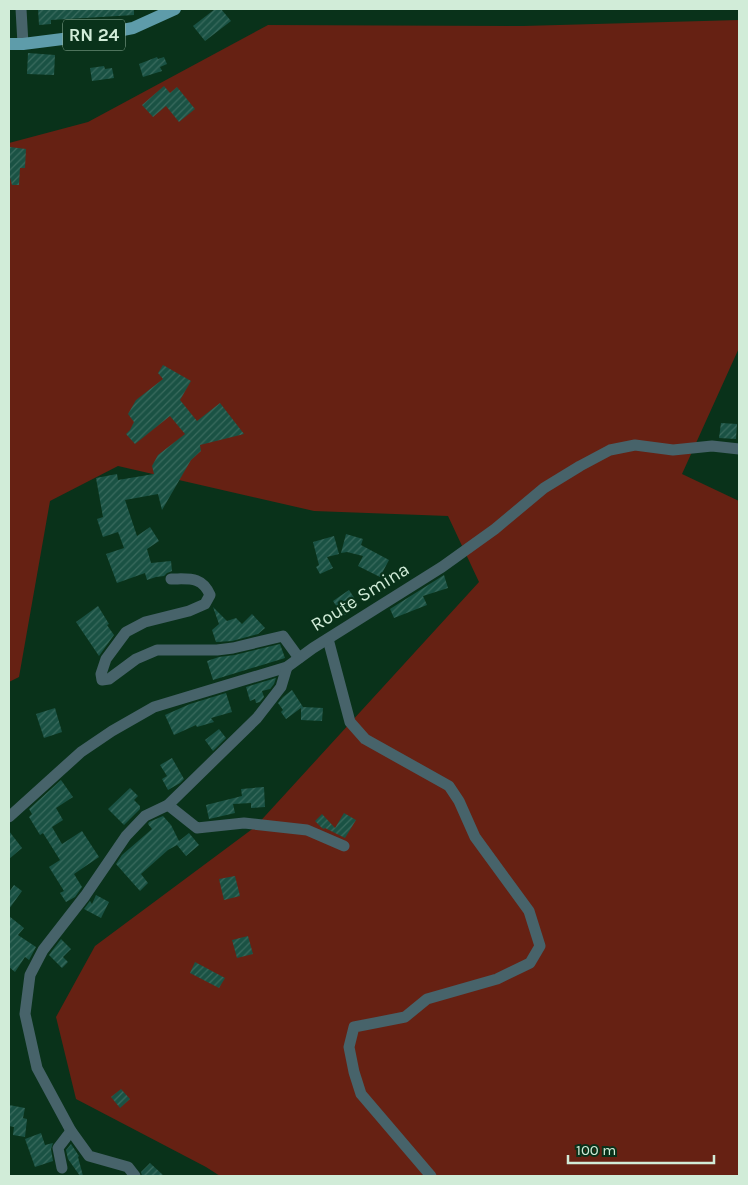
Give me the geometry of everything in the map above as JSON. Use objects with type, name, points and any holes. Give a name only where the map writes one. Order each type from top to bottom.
[{"type":"main road","name":"RN 24","points":[[9,44],[102,34],[133,28],[175,9]]},
{"type":"street","points":[[21,9],[23,44]]},
{"type":"street","name":"Route Smina","points":[[9,817],[81,752],[112,731],[154,707],[287,667],[442,567],[495,529],[544,488],[610,450],[635,445],[673,450],[712,446],[739,449]]},
{"type":"street","points":[[171,578],[195,580],[206,586],[210,595],[206,604],[189,611],[145,622],[126,632],[106,659],[101,674],[102,680],[108,679],[136,659],[157,650],[217,650],[283,636],[299,658]]},
{"type":"street","points":[[328,639],[350,722],[365,739],[449,786],[459,802],[474,837],[529,912],[540,946],[530,963],[497,979],[427,999],[405,1017],[354,1026],[350,1047],[354,1072],[361,1094],[431,1176]]},
{"type":"street","points":[[135,1176],[128,1167],[89,1156],[71,1131],[37,1068],[25,1014],[30,976],[42,950],[85,896],[126,836],[144,816],[168,805],[257,718],[281,687],[287,667]]},
{"type":"street","points":[[168,805],[197,828],[244,823],[307,830],[344,846]]},
{"type":"street","points":[[62,1168],[58,1148],[71,1131]]},
{"type":"shaded area","points":[[739,20],[739,348],[682,474],[739,501],[739,1176],[220,1176],[76,1099],[56,1017],[95,946],[255,827],[479,582],[448,516],[314,511],[118,466],[50,501],[19,677],[9,682],[9,143],[88,122],[268,25],[523,26]]},
{"type":"building","points":[[38,9],[134,9],[134,15],[51,20],[51,24],[39,25]]},
{"type":"building","points":[[215,9],[221,9],[231,21],[205,41],[193,26]]},
{"type":"building","points":[[28,53],[55,55],[54,75],[27,74]]},
{"type":"building","points":[[157,57],[158,59],[164,57],[167,64],[160,67],[162,71],[143,77],[139,64]]},
{"type":"building","points":[[104,66],[105,69],[112,68],[114,78],[92,81],[90,68]]},
{"type":"building","points":[[164,86],[170,93],[177,87],[195,109],[179,122],[166,106],[153,117],[142,105]]},
{"type":"building","points":[[10,147],[26,149],[25,168],[20,168],[19,185],[12,185],[9,174]]},
{"type":"building","points":[[163,365],[191,381],[180,400],[197,421],[220,403],[244,434],[200,445],[201,451],[191,460],[162,510],[158,494],[125,500],[137,536],[150,527],[159,541],[147,549],[151,563],[171,561],[172,571],[164,576],[147,580],[145,573],[117,583],[106,554],[124,548],[118,532],[103,537],[97,519],[103,517],[96,478],[117,474],[118,480],[154,474],[152,466],[158,455],[185,434],[170,416],[135,444],[126,434],[134,422],[128,414],[136,400],[163,379],[158,373]]},
{"type":"building","points":[[721,423],[737,424],[736,439],[719,438]]},
{"type":"building","points":[[346,534],[363,539],[361,545],[389,560],[380,577],[358,566],[363,556],[347,552],[341,553]]},
{"type":"building","points":[[334,536],[339,554],[327,557],[333,568],[320,574],[316,567],[319,565],[313,542]]},
{"type":"building","points":[[444,575],[448,588],[423,596],[427,605],[394,618],[390,609]]},
{"type":"building","points":[[349,590],[359,605],[343,616],[333,601]]},
{"type":"building","points":[[98,606],[114,635],[99,656],[76,622]]},
{"type":"building","points":[[213,607],[227,621],[236,618],[242,624],[252,614],[265,628],[258,634],[232,641],[216,642],[212,630],[219,624]]},
{"type":"building","points":[[280,644],[285,658],[213,680],[207,661]]},
{"type":"building","points":[[276,678],[270,689],[262,691],[264,697],[260,702],[256,703],[255,699],[250,701],[246,687]]},
{"type":"building","points":[[292,690],[303,707],[323,708],[322,721],[301,720],[301,708],[286,719],[278,703]]},
{"type":"building","points":[[226,693],[232,712],[211,718],[214,722],[197,727],[196,725],[174,735],[165,715],[190,704]]},
{"type":"building","points":[[55,708],[62,732],[44,738],[36,714]]},
{"type":"building","points":[[219,729],[226,738],[213,751],[205,740]]},
{"type":"building","points":[[172,758],[184,779],[168,790],[162,779],[167,776],[160,765]]},
{"type":"building","points":[[61,780],[73,797],[56,808],[63,820],[52,827],[62,844],[82,831],[99,857],[74,874],[82,887],[75,897],[66,902],[60,893],[64,891],[49,867],[60,860],[43,833],[40,835],[29,817],[32,814],[29,809]]},
{"type":"building","points":[[264,787],[265,807],[251,808],[251,803],[233,804],[235,813],[209,819],[206,805],[242,796],[241,789]]},
{"type":"building","points":[[130,788],[138,796],[134,800],[140,806],[140,809],[124,825],[108,809]]},
{"type":"building","points":[[344,813],[356,820],[345,838],[322,828],[315,821],[322,814],[335,828]]},
{"type":"building","points":[[163,816],[171,825],[179,841],[189,833],[199,845],[186,856],[177,845],[168,850],[141,874],[148,883],[140,891],[116,864],[122,855],[152,829],[148,824],[149,822]]},
{"type":"building","points":[[9,831],[22,848],[9,859]]},
{"type":"building","points":[[235,876],[240,896],[224,900],[219,879]]},
{"type":"building","points":[[14,885],[22,891],[9,909],[9,892]]},
{"type":"building","points":[[96,895],[109,902],[101,918],[84,909],[90,901],[92,904]]},
{"type":"building","points":[[9,916],[24,928],[18,935],[36,947],[29,960],[25,957],[15,972],[9,967]]},
{"type":"building","points":[[248,936],[253,954],[237,958],[232,940]]},
{"type":"building","points":[[61,939],[71,949],[63,957],[68,962],[62,968],[49,955]]},
{"type":"building","points":[[195,962],[225,978],[219,988],[190,973]]},
{"type":"building","points":[[121,1089],[130,1099],[120,1108],[111,1097]]},
{"type":"building","points":[[9,1105],[25,1108],[23,1118],[27,1119],[25,1137],[13,1135],[14,1127],[9,1126]]},
{"type":"building","points":[[41,1133],[45,1145],[53,1143],[51,1149],[53,1161],[35,1167],[25,1139]]},
{"type":"building","points":[[71,1144],[79,1156],[83,1176],[80,1176],[68,1159],[66,1150]]},
{"type":"building","points":[[150,1163],[164,1176],[142,1176],[141,1172]]}]
